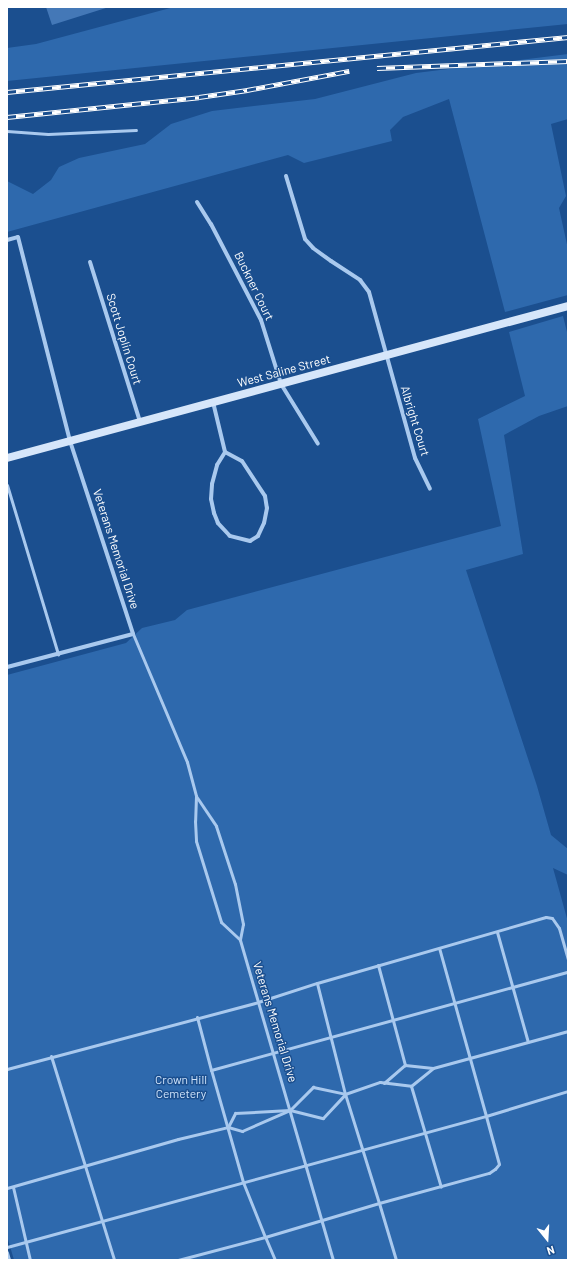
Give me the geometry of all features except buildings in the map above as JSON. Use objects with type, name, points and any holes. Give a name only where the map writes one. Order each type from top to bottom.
[{"type":"street","name":"Albright Court","points":[[286,176],[306,239],[313,248],[330,261],[360,280],[369,292],[415,458],[430,489]]},
{"type":"street","name":"Buckner Court","points":[[197,202],[215,231],[261,320],[281,384],[318,444]]},
{"type":"street","name":"Veterans Memorial Drive","points":[[7,240],[18,237],[70,441],[133,634]]},
{"type":"street","name":"Scott Joplin Court","points":[[90,262],[140,422]]},
{"type":"street","name":"West Saline Street","points":[[7,458],[568,306]]},
{"type":"street","points":[[213,402],[225,452],[218,465],[212,484],[211,499],[214,513],[218,523],[230,536],[250,541],[258,536],[264,523],[267,508],[265,496],[242,461],[225,452]]},
{"type":"street","points":[[7,668],[133,634]]},
{"type":"street","points":[[7,1253],[9,1260]]},
{"type":"lane","points":[[7,131],[48,134],[136,130]]},
{"type":"lane","points":[[7,485],[58,654]]},
{"type":"lane","name":"Veterans Memorial Drive","points":[[133,634],[188,762],[196,796],[196,841],[221,922],[240,940]]},
{"type":"lane","name":"Veterans Memorial Drive","points":[[196,796],[216,826],[234,884],[243,924],[240,940],[333,1260]]},
{"type":"lane","points":[[7,1069],[196,1017],[258,1002],[317,983],[546,917],[552,918],[559,928],[568,960]]},
{"type":"lane","points":[[497,932],[528,1042]]},
{"type":"lane","points":[[178,1260],[441,1187],[489,1173],[495,1169],[499,1164],[439,948]]},
{"type":"lane","points":[[378,965],[405,1065]]},
{"type":"lane","points":[[211,1070],[568,972]]},
{"type":"lane","points":[[317,983],[345,1094],[396,1260]]},
{"type":"lane","points":[[196,1017],[243,1182],[275,1260]]},
{"type":"lane","points":[[384,1083],[405,1065],[433,1068],[568,1031]]},
{"type":"lane","points":[[51,1056],[86,1165],[114,1260]]},
{"type":"lane","points":[[228,1127],[235,1113],[290,1110],[323,1118],[345,1094],[380,1082],[411,1086],[433,1068]]},
{"type":"lane","points":[[411,1086],[441,1187]]},
{"type":"lane","points":[[7,1188],[178,1139],[228,1127],[242,1131],[290,1110],[313,1087],[345,1094]]},
{"type":"lane","points":[[7,1247],[486,1116],[568,1091]]},
{"type":"lane","points":[[12,1187],[30,1260]]},
{"type":"green space","points":[[174,7],[568,7],[568,24],[7,81],[7,48],[36,44]]},
{"type":"green space","points":[[568,54],[568,119],[551,124],[566,196],[559,208],[568,249],[568,295],[505,312],[449,99],[403,117],[390,130],[392,141],[304,163],[288,155],[7,232],[7,181],[33,194],[51,180],[59,167],[79,158],[145,144],[171,124],[212,111],[315,99],[416,73]]},
{"type":"green space","name":"Crown Hill Cemetery","points":[[563,316],[568,336],[568,406],[539,416],[504,435],[523,554],[466,570],[537,786],[551,835],[568,849],[568,875],[553,868],[568,922],[568,1260],[14,1260],[7,1236],[7,675],[126,643],[142,628],[175,620],[187,610],[501,526],[478,419],[525,396],[509,332]]},
{"type":"railway","points":[[7,92],[568,37]]},
{"type":"railway","points":[[377,68],[568,61]]},
{"type":"railway","points":[[7,117],[199,97],[247,90],[349,71]]}]
